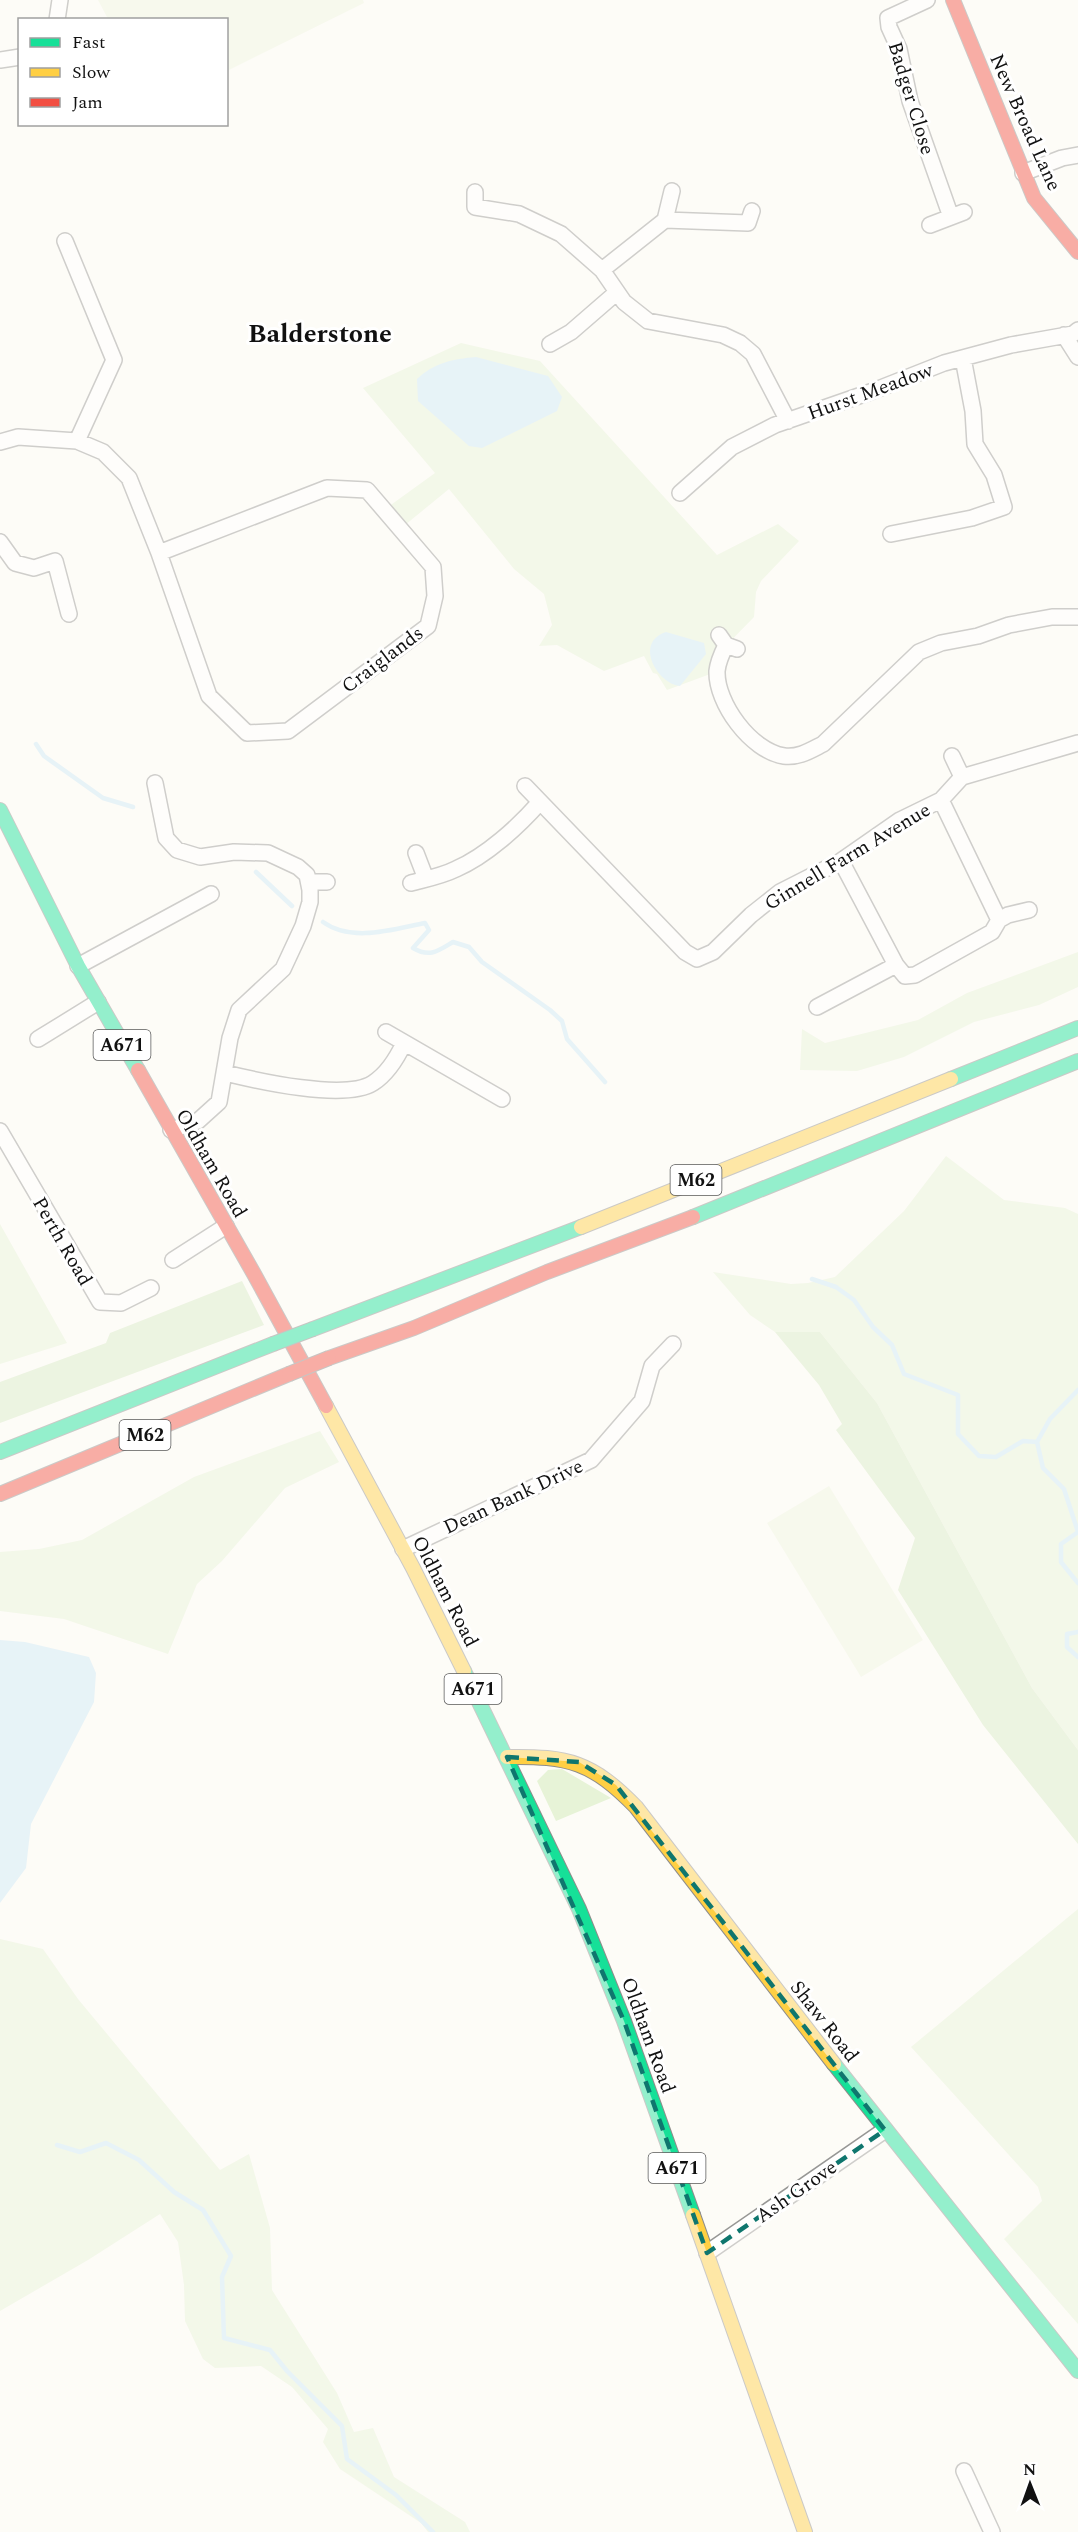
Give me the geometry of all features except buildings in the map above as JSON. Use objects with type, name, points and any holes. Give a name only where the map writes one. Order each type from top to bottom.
[{"type":"main road","name":"New Broad Lane","points":[[953,0],[1034,198],[1078,252]]},
{"type":"main road","name":"Oldham Road","points":[[0,810],[78,966],[226,1226],[403,1549],[507,1756],[579,1909],[624,2021],[805,2532]]},
{"type":"main road","name":"M62","points":[[0,1452],[273,1344],[596,1221],[1078,1028]]},
{"type":"main road","name":"M62","points":[[0,1494],[289,1374],[414,1328],[547,1272],[733,1202],[1078,1061]]},
{"type":"main road","name":"Shaw Road","points":[[507,1756],[545,1756],[579,1762],[596,1770],[616,1785],[636,1807],[885,2130],[1078,2371]]},
{"type":"street","points":[[57,18],[60,0]]},
{"type":"street","name":"Badger Close","points":[[927,0],[888,18],[889,27],[899,49],[910,101],[957,215],[930,225]]},
{"type":"street","points":[[0,60],[18,57]]},
{"type":"street","points":[[1023,173],[1062,158],[1078,155]]},
{"type":"street","points":[[602,270],[665,220],[672,191]]},
{"type":"street","points":[[475,192],[475,207],[519,214],[561,234],[602,270],[624,303],[648,321],[723,335],[740,343],[753,354],[788,421]]},
{"type":"street","points":[[665,220],[750,222]]},
{"type":"street","points":[[65,240],[114,360],[77,441]]},
{"type":"street","points":[[550,345],[571,332],[616,293]]},
{"type":"street","points":[[1071,332],[1078,357]]},
{"type":"street","name":"Hurst Meadow","points":[[680,493],[732,447],[788,421],[963,358],[1071,332]]},
{"type":"street","points":[[891,534],[972,518],[1004,507],[994,475],[975,444],[973,411],[963,358]]},
{"type":"street","name":"Craiglands","points":[[0,442],[18,437],[77,441],[103,452],[129,478],[159,553],[208,696],[247,733],[288,731],[428,626],[435,596],[433,567],[367,490],[327,488],[159,553]]},
{"type":"street","points":[[2,550],[15,563],[34,567],[56,561],[69,614]]},
{"type":"street","points":[[728,643],[719,658],[717,672],[722,697],[736,722],[752,738],[770,753],[787,757],[805,754],[823,744],[919,652],[941,643],[978,636],[1009,625],[1052,617],[1078,617]]},
{"type":"street","points":[[952,756],[962,777],[1078,743]]},
{"type":"street","name":"Ginnell Farm Avenue","points":[[525,786],[685,952],[697,959],[713,952],[751,915],[780,892],[842,861],[900,820],[941,800],[962,777]]},
{"type":"street","points":[[154,783],[166,838],[177,850],[200,857],[234,852],[268,853],[298,867],[307,875],[310,896],[307,915],[283,969],[238,1011],[230,1038],[219,1102],[198,1121],[171,1130]]},
{"type":"street","points":[[941,800],[999,920]]},
{"type":"street","points":[[411,883],[467,863],[505,837],[540,802]]},
{"type":"street","points":[[416,853],[426,879]]},
{"type":"street","points":[[842,861],[896,965],[905,976],[915,975],[992,932],[999,920],[1008,915],[1029,910]]},
{"type":"street","points":[[309,882],[327,882]]},
{"type":"street","points":[[78,966],[211,894]]},
{"type":"street","points":[[817,1006],[896,965]]},
{"type":"street","points":[[38,1039],[98,1002]]},
{"type":"street","points":[[386,1032],[491,1098]]},
{"type":"street","points":[[225,1072],[328,1091],[360,1088],[382,1076],[398,1056],[404,1043]]},
{"type":"street","name":"Perth Road","points":[[0,1131],[100,1302],[121,1303],[151,1288]]},
{"type":"street","points":[[173,1260],[226,1226]]},
{"type":"street","name":"Dean Bank Drive","points":[[403,1549],[591,1460],[642,1401],[652,1365],[673,1344]]},
{"type":"street","name":"Ash Grove","points":[[707,2253],[885,2130]]},
{"type":"street","points":[[964,2471],[992,2532]]},
{"type":"highlighted area","points":[[507,1757],[579,1762],[616,1785],[885,2130],[707,2253],[624,2021]]},
{"type":"green space","points":[[98,0],[363,0],[364,3],[228,71],[228,18],[107,18]]},
{"type":"green space","points":[[461,343],[540,361],[717,555],[778,524],[799,541],[761,581],[756,592],[754,617],[716,656],[713,673],[667,690],[657,674],[653,673],[644,656],[604,671],[557,645],[539,646],[552,625],[544,594],[514,569],[449,489],[405,525],[388,507],[435,473],[363,388]]},
{"type":"green space","points":[[1078,952],[1078,987],[1039,1005],[974,1022],[904,1057],[857,1071],[800,1070],[802,1029],[825,1043],[918,1020],[967,993]]},
{"type":"green space","points":[[946,1156],[1004,1200],[1065,1208],[1078,1214],[1078,1750],[1032,1688],[877,1403],[820,1332],[775,1332],[750,1315],[713,1272],[791,1284],[835,1277],[904,1211]]},
{"type":"green space","points":[[0,1224],[67,1343],[0,1364]]},
{"type":"green space","points":[[242,1281],[264,1325],[0,1423],[0,1382],[106,1343],[110,1333]]},
{"type":"green space","points":[[775,1332],[820,1332],[877,1403],[1032,1688],[1078,1750],[1078,1844],[983,1725],[898,1590],[915,1538],[836,1430],[842,1424],[819,1385]]},
{"type":"green space","points":[[320,1431],[339,1462],[285,1488],[222,1561],[197,1584],[168,1654],[64,1619],[0,1611],[0,1552],[39,1549],[82,1540],[194,1477]]},
{"type":"green space","points":[[829,1486],[923,1640],[861,1677],[767,1523]]},
{"type":"green space","points":[[562,1769],[611,1798],[556,1821],[537,1781],[548,1770]]},
{"type":"green space","points":[[1078,1909],[1078,2324],[1004,2239],[1042,2201],[1038,2187],[911,2047]]},
{"type":"green space","points":[[0,1939],[43,1949],[78,1999],[220,2170],[249,2154],[270,2228],[272,2290],[337,2393],[354,2432],[373,2428],[394,2477],[465,2522],[470,2532],[428,2532],[421,2523],[340,2469],[323,2442],[328,2429],[292,2387],[261,2366],[215,2368],[203,2359],[185,2321],[184,2285],[178,2242],[160,2214],[88,2260],[0,2311]]},
{"type":"water","points":[[476,357],[548,376],[562,397],[557,411],[482,448],[469,446],[418,401],[417,379],[430,369],[444,363]]},
{"type":"water","points":[[666,632],[704,643],[706,654],[680,686],[664,678],[652,662],[651,645],[656,637]]},
{"type":"water","points":[[0,1640],[25,1642],[89,1657],[96,1673],[94,1702],[31,1824],[26,1868],[0,1903]]},
{"type":"waterway","points":[[36,744],[44,756],[103,798],[133,807]]},
{"type":"waterway","points":[[256,872],[292,906]]},
{"type":"waterway","points":[[323,922],[347,932],[360,933],[387,931],[425,923],[429,930],[413,948],[429,953],[453,942],[469,947],[482,962],[562,1021],[567,1039],[605,1082]]},
{"type":"waterway","points":[[812,1279],[836,1287],[854,1300],[873,1327],[892,1345],[904,1374],[958,1395],[958,1434],[979,1456],[996,1457],[1023,1441],[1037,1442],[1043,1468],[1064,1489],[1078,1532],[1061,1544],[1061,1562],[1078,1583]]},
{"type":"waterway","points":[[1037,1442],[1050,1419],[1078,1390]]},
{"type":"waterway","points":[[1078,1632],[1067,1634],[1067,1647],[1078,1657]]},
{"type":"waterway","points":[[57,2145],[80,2152],[106,2143],[139,2160],[174,2192],[203,2210],[231,2256],[222,2277],[224,2338],[270,2350],[287,2371],[342,2426],[347,2459],[396,2495],[433,2532]]},
{"type":"traffic: fast","points":[[0,810],[78,966],[138,1070]]},
{"type":"traffic: fast","points":[[951,1079],[1078,1028]]},
{"type":"traffic: fast","points":[[693,1217],[1078,1061]]},
{"type":"traffic: fast","points":[[313,1329],[581,1227]]},
{"type":"traffic: fast","points":[[273,1344],[313,1329]]},
{"type":"traffic: fast","points":[[0,1452],[273,1344]]},
{"type":"traffic: fast","points":[[464,1671],[579,1909],[624,2021],[693,2215]]},
{"type":"traffic: fast","points":[[834,2064],[1078,2371]]},
{"type":"traffic: slow","points":[[581,1227],[951,1079]]},
{"type":"traffic: slow","points":[[326,1406],[413,1568],[464,1671]]},
{"type":"traffic: slow","points":[[507,1757],[547,1758],[578,1765],[606,1780],[636,1807],[834,2064]]},
{"type":"traffic: slow","points":[[693,2215],[805,2532]]},
{"type":"traffic: jam","points":[[953,0],[1034,198],[1078,252]]},
{"type":"traffic: jam","points":[[138,1070],[326,1406]]},
{"type":"traffic: jam","points":[[329,1358],[414,1328],[547,1272],[693,1217]]},
{"type":"traffic: jam","points":[[289,1374],[329,1358]]},
{"type":"traffic: jam","points":[[0,1494],[289,1374]]},
{"type":"district","name":"Balderstone","points":[[320,333]]}]
